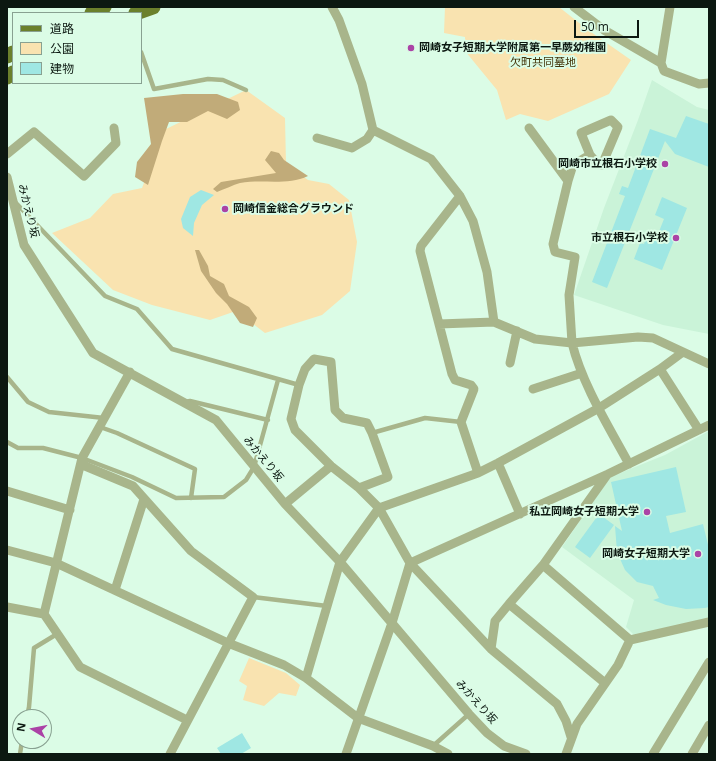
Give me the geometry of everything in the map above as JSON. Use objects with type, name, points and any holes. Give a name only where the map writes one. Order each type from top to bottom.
[{"type":"main road","points":[[94,12],[104,7]]},
{"type":"main road","points":[[139,12],[152,7]]},
{"type":"street","points":[[317,138],[352,148],[367,139],[373,130],[362,84],[339,20],[332,7]]},
{"type":"street","points":[[574,7],[604,30],[660,63],[664,71],[699,84],[709,83]]},
{"type":"street","points":[[660,63],[670,7]]},
{"type":"street","points":[[611,120],[618,127],[602,165],[597,163],[590,155],[581,133],[611,120]]},
{"type":"street","points":[[7,154],[34,132],[84,176],[116,143],[114,128]]},
{"type":"street","points":[[529,128],[568,181]]},
{"type":"street","points":[[373,130],[431,159],[460,196],[473,221],[487,272],[494,322]]},
{"type":"street","points":[[590,155],[573,165],[553,244],[555,252],[575,257],[569,295],[572,343],[582,373],[629,464]]},
{"type":"street","name":"みかえり坂","points":[[7,177],[10,195],[24,245],[93,353],[130,372],[182,403],[216,420],[285,504],[340,562],[469,714],[487,733],[504,746],[526,754]]},
{"type":"street","points":[[460,196],[421,246],[420,251],[452,374],[455,380],[471,385],[474,388],[462,422],[478,473]]},
{"type":"street","points":[[439,324],[494,322],[535,339],[572,343],[638,337],[653,338],[709,364]]},
{"type":"street","points":[[510,363],[517,331]]},
{"type":"street","points":[[306,678],[340,562],[379,508],[478,473],[498,464],[599,408],[660,369],[683,352]]},
{"type":"street","points":[[359,488],[388,477],[367,423],[343,418],[335,410],[331,362],[314,359],[304,369],[299,385],[291,419],[295,430],[331,466],[359,488],[379,508],[410,563],[491,649],[557,704],[572,737]]},
{"type":"street","points":[[660,369],[699,430]]},
{"type":"street","points":[[44,614],[82,458],[130,372]]},
{"type":"street","points":[[533,389],[582,373]]},
{"type":"street","points":[[346,754],[392,623],[410,563],[608,474],[709,425]]},
{"type":"street","points":[[82,458],[85,466],[132,486],[191,551],[253,597],[170,754]]},
{"type":"street","points":[[498,464],[520,514]]},
{"type":"street","points":[[285,504],[331,466]]},
{"type":"street","points":[[491,649],[495,621],[543,565],[608,474]]},
{"type":"street","points":[[7,491],[70,510]]},
{"type":"street","points":[[115,590],[144,499]]},
{"type":"street","points":[[7,550],[56,563],[228,643],[284,665],[306,678],[358,718],[433,746],[448,754]]},
{"type":"street","points":[[543,565],[630,640]]},
{"type":"street","points":[[508,604],[605,683]]},
{"type":"street","points":[[7,607],[44,614],[80,667],[187,720]]},
{"type":"street","points":[[630,640],[709,622]]},
{"type":"street","points":[[566,754],[577,724],[618,665],[630,640]]},
{"type":"street","points":[[652,754],[709,662]]},
{"type":"street","points":[[692,754],[709,725]]},
{"type":"lane","points":[[142,55],[154,89],[208,79],[223,80],[246,90]]},
{"type":"lane","points":[[10,195],[105,296],[137,309],[172,350],[299,385]]},
{"type":"lane","points":[[7,377],[28,402],[49,412],[102,422],[117,433],[195,469],[191,498]]},
{"type":"lane","points":[[7,442],[18,448],[43,448],[82,458],[132,477],[176,498],[224,497],[246,480],[254,467],[278,380]]},
{"type":"lane","points":[[182,403],[190,401],[268,420]]},
{"type":"lane","points":[[372,433],[425,418],[462,422]]},
{"type":"lane","points":[[253,597],[327,606]]},
{"type":"lane","points":[[29,709],[34,648],[57,634]]},
{"type":"lane","points":[[433,746],[469,714]]},
{"type":"shaded area","name":"岡崎市立根石小学校","points":[[652,80],[697,107],[709,110],[709,334],[663,325],[574,295],[604,208]]},
{"type":"shaded area","points":[[183,94],[217,94],[238,102],[240,110],[227,119],[208,111],[187,122],[169,122],[148,185],[135,177],[137,162],[151,144],[144,98]]},
{"type":"shaded area","points":[[271,151],[279,153],[284,160],[308,176],[283,182],[240,183],[217,192],[213,189],[221,182],[276,173],[265,160]]},
{"type":"shaded area","points":[[195,250],[199,250],[208,266],[210,276],[224,284],[229,296],[249,307],[257,318],[253,327],[240,323],[227,304],[216,293],[201,271]]},
{"type":"shaded area","name":"私立岡崎女子短期大学","points":[[709,431],[709,618],[634,635],[626,627],[634,600],[562,547],[610,477],[665,455]]},
{"type":"green space","name":"欠町共同墓地","points":[[445,7],[559,7],[588,30],[631,60],[609,94],[548,121],[520,114],[506,120],[497,90],[465,51],[465,37],[444,33]]},
{"type":"green space","name":"岡崎信金総合グラウンド","points":[[246,90],[285,118],[286,164],[308,180],[329,184],[349,200],[357,242],[350,291],[322,315],[265,333],[236,311],[210,320],[152,305],[113,290],[52,233],[90,218],[113,194],[142,188],[164,130]]},
{"type":"green space","points":[[249,658],[286,673],[300,685],[296,696],[279,693],[264,706],[243,700],[247,686],[239,681]]},
{"type":"building","points":[[686,116],[709,124],[709,167],[675,154],[665,141],[607,288],[592,282],[625,196],[619,194],[622,186],[628,188],[650,129],[676,138]]},
{"type":"building","points":[[201,190],[214,195],[202,205],[194,223],[193,236],[183,228],[181,219],[190,197]]},
{"type":"building","points":[[662,197],[687,208],[662,270],[634,259],[640,243],[644,244],[647,235],[656,239],[664,219],[655,215]]},
{"type":"building","points":[[676,467],[686,512],[666,516],[670,533],[703,524],[709,549],[709,607],[705,608],[686,609],[666,605],[653,600],[659,598],[653,586],[637,582],[625,570],[617,552],[615,526],[622,531],[611,482]]},
{"type":"building","points":[[599,514],[614,525],[590,558],[575,547]]},
{"type":"building","points":[[242,733],[251,748],[241,754],[221,754],[217,748]]},
{"type":"place","name":"岡崎女子短期大学附属第一早蕨幼稚園","points":[[411,48]]},
{"type":"place","name":"岡崎市立根石小学校","points":[[665,164]]},
{"type":"place","name":"岡崎信金総合グラウンド","points":[[225,209]]},
{"type":"place","name":"市立根石小学校","points":[[676,238]]},
{"type":"place","name":"私立岡崎女子短期大学","points":[[647,512]]},
{"type":"place","name":"岡崎女子短期大学","points":[[698,554]]}]
